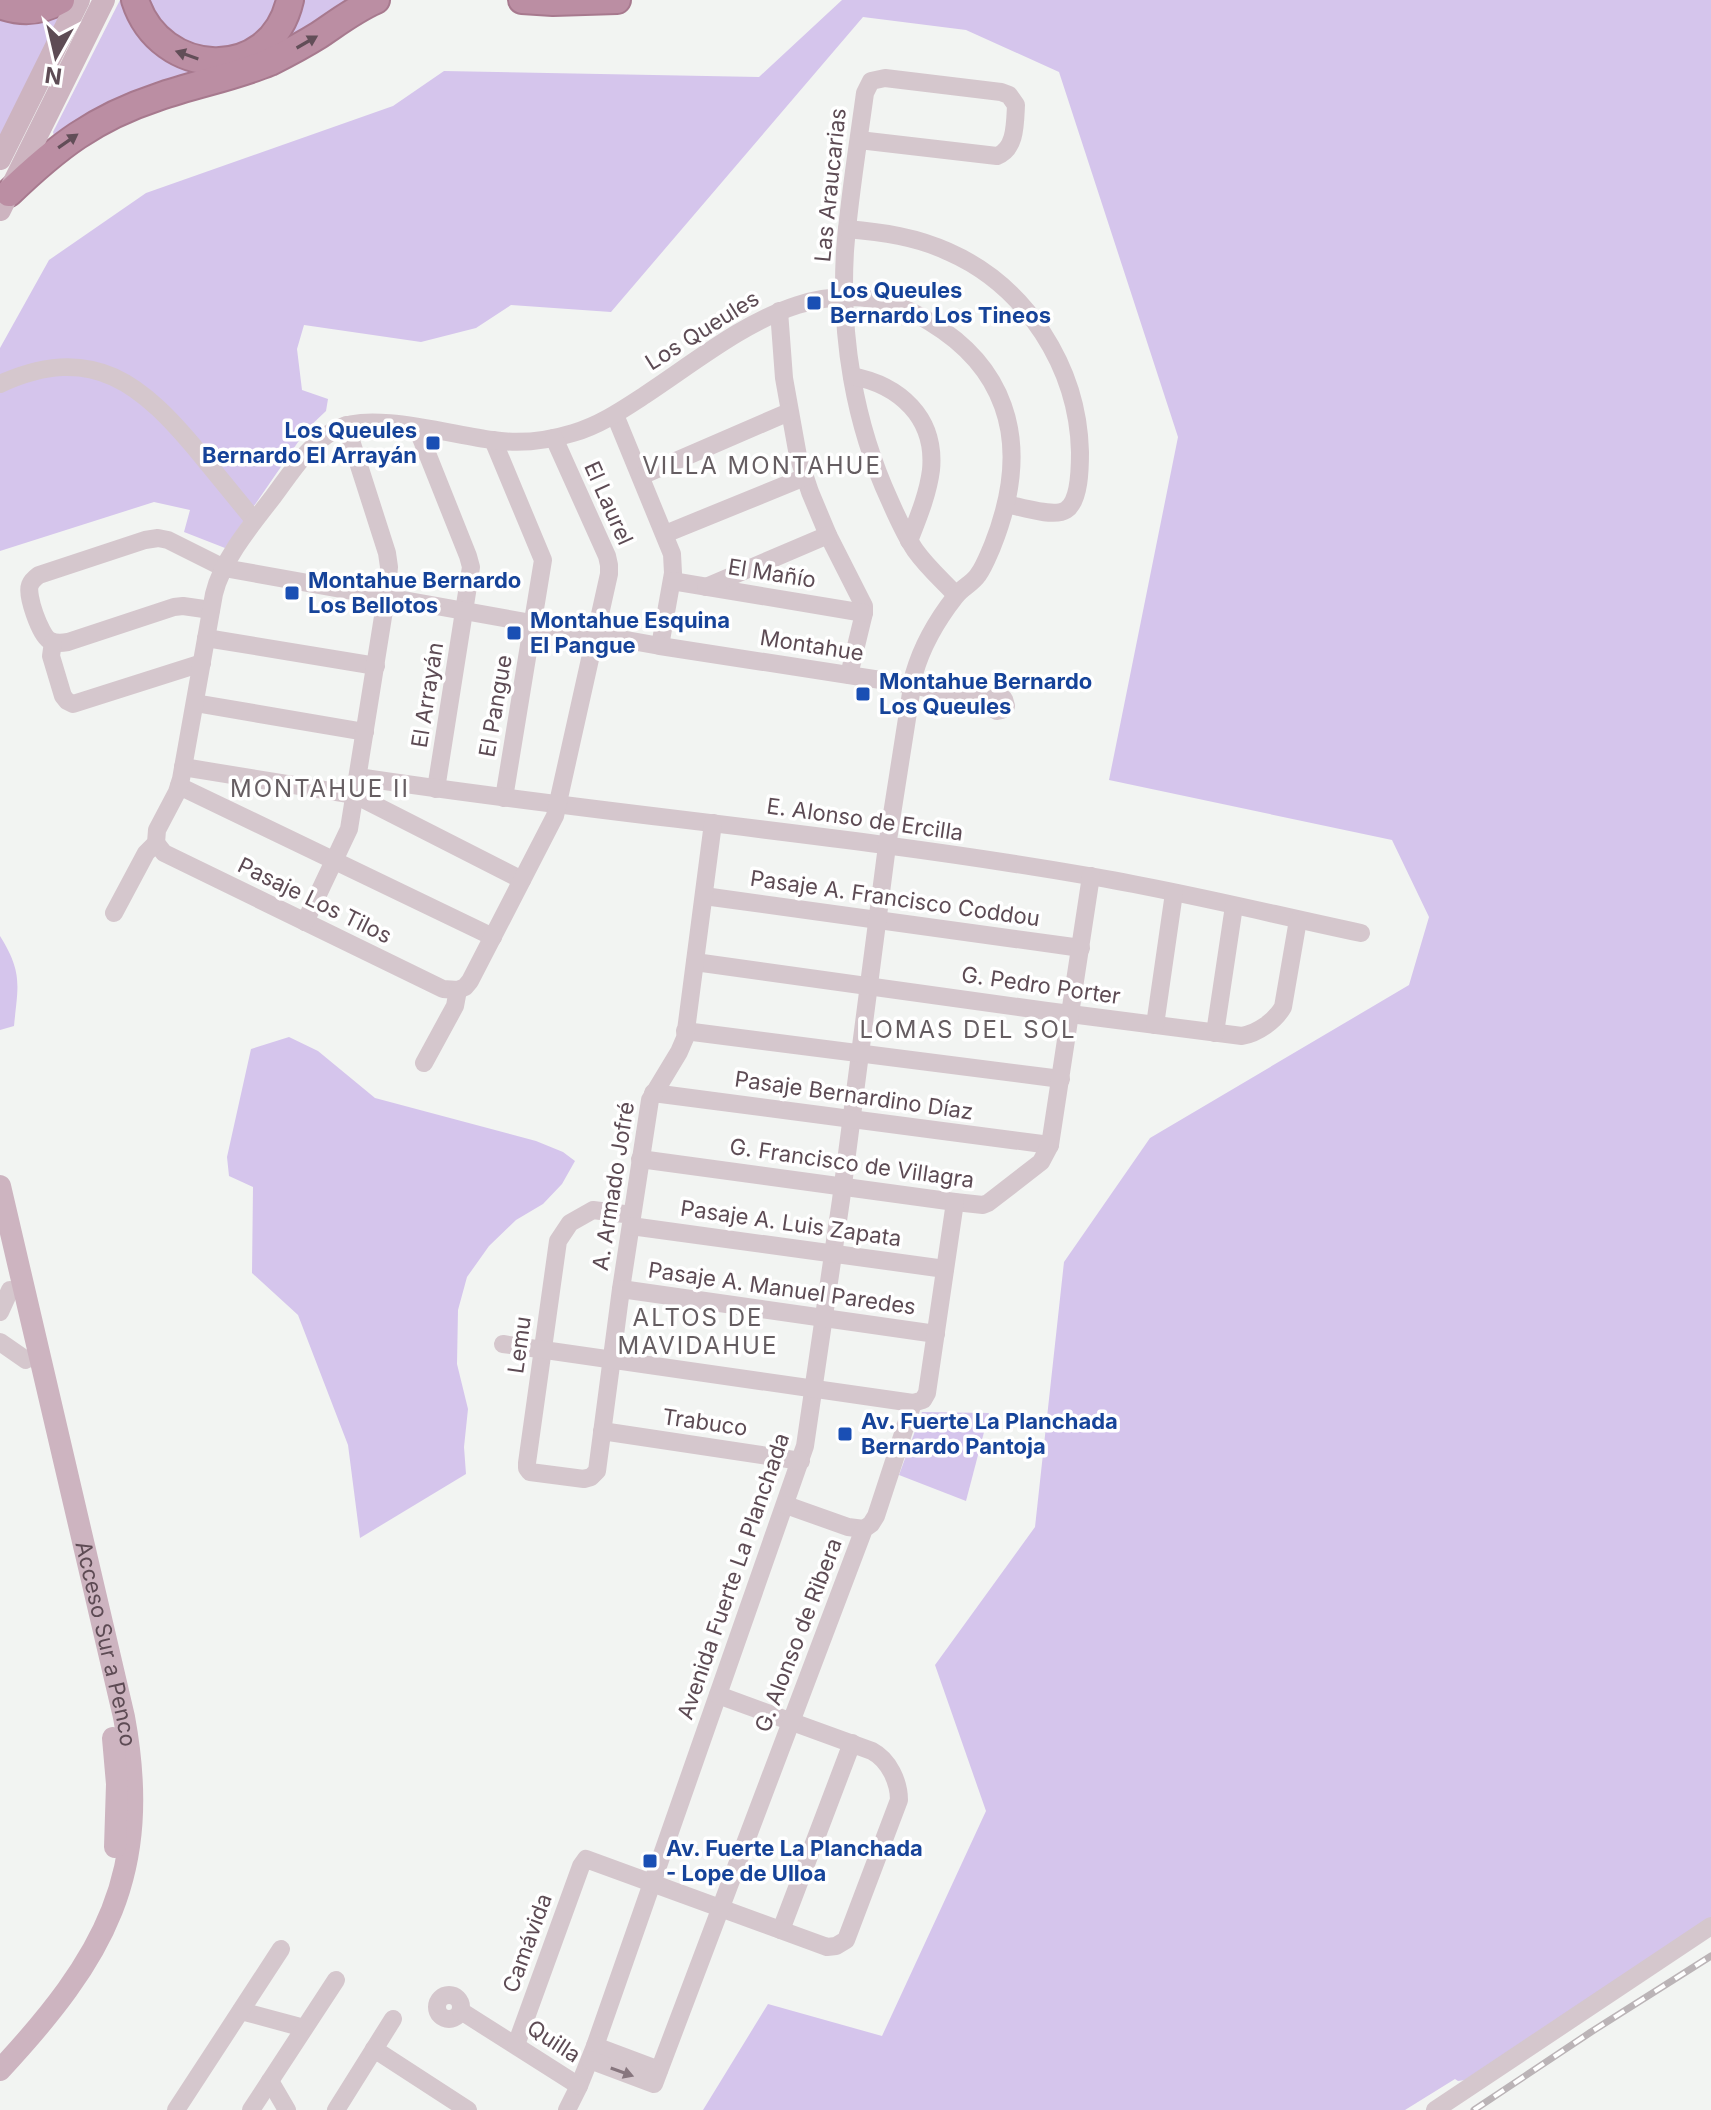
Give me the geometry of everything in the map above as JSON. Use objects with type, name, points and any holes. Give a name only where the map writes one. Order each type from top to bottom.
[{"type":"highway","points":[[0,5],[16,10],[34,10],[61,0]]},
{"type":"highway","points":[[135,0],[150,30],[167,47],[196,59],[217,61],[246,55],[263,45],[283,22],[290,0]]},
{"type":"highway","points":[[4,202],[53,152],[106,118],[161,96],[270,62],[376,0]]},
{"type":"highway","points":[[522,0],[617,0]]},
{"type":"main road","points":[[0,159],[79,0]]},
{"type":"main road","points":[[4,202],[104,0]]},
{"type":"main road","name":"Acceso Sur a Penco","points":[[0,1186],[124,1717],[132,1764],[133,1805],[130,1840],[119,1889],[97,1943],[57,2005],[0,2070]]},
{"type":"main road","name":"Acceso Sur a Penco","points":[[0,1246],[110,1723],[117,1784],[115,1848],[104,1889],[84,1938],[53,1987],[0,2050]]},
{"type":"street","name":"Las Araucarias","points":[[859,140],[993,157],[1005,153],[1012,141],[1016,105],[1005,93],[885,78],[871,81],[865,93],[847,229],[845,297],[848,349],[866,438],[909,541],[924,562],[956,595]]},
{"type":"street","points":[[847,229],[914,239],[970,263],[1014,297],[1051,347],[1070,391],[1077,424],[1079,468],[1073,501],[1067,509],[1057,513],[1006,504]]},
{"type":"street","name":"Los Queules","points":[[346,425],[372,421],[523,442],[554,438],[586,429],[615,415],[754,323],[811,300],[845,297],[886,303],[918,315],[955,338],[982,367],[1002,402],[1012,464],[1006,504],[978,577],[956,595],[923,647],[913,685],[887,846]]},
{"type":"street","points":[[779,311],[789,412],[805,477],[828,535],[863,602],[864,613],[849,675]]},
{"type":"street","points":[[0,384],[30,373],[69,368],[99,372],[121,380],[163,412],[254,520]]},
{"type":"street","points":[[852,376],[876,382],[898,394],[917,415],[926,431],[931,449],[930,477],[909,541]]},
{"type":"street","points":[[641,476],[789,412]]},
{"type":"street","points":[[615,415],[670,545],[674,564],[660,646]]},
{"type":"street","points":[[114,913],[146,853],[156,843],[157,830],[179,786],[217,582],[254,520],[307,453],[330,433],[346,425],[389,561],[386,598],[349,829],[305,922]]},
{"type":"street","name":"El Arrayán","points":[[417,428],[470,561],[471,572],[436,789]]},
{"type":"street","name":"El Laurel","points":[[424,1063],[455,1006],[458,990],[470,981],[551,826],[609,574],[609,560],[554,438]]},
{"type":"street","name":"El Pangue","points":[[493,440],[543,565],[504,798]]},
{"type":"street","points":[[665,534],[805,477]]},
{"type":"street","points":[[706,587],[828,535]]},
{"type":"street","name":"Montahue","points":[[53,642],[43,633],[29,596],[30,584],[39,575],[158,538],[224,568],[594,635],[913,685],[991,703]]},
{"type":"street","name":"El Mañío","points":[[672,581],[864,613]]},
{"type":"street","points":[[202,663],[73,704],[63,696],[51,656],[53,642],[63,643],[174,607],[211,610]]},
{"type":"street","points":[[206,638],[376,666]]},
{"type":"street","points":[[195,703],[365,732]]},
{"type":"street","name":"E. Alonso de Ercilla","points":[[183,767],[357,786],[436,789],[887,846],[1091,876],[1361,933]]},
{"type":"street","points":[[179,786],[493,937]]},
{"type":"street","points":[[357,786],[522,880]]},
{"type":"street","name":"A. Armado Jofré","points":[[597,1471],[650,1100],[682,1048],[713,823]]},
{"type":"street","name":"Pasaje Los Tilos","points":[[156,843],[164,853],[305,922],[443,989],[458,990]]},
{"type":"street","name":"Avenida Fuerte La Planchada","points":[[567,2110],[592,2053],[801,1461],[809,1427],[887,846]]},
{"type":"street","points":[[1050,1145],[1091,876]]},
{"type":"street","points":[[1155,1025],[1174,893]]},
{"type":"street","name":"Pasaje A. Francisco Coddou","points":[[704,896],[1081,948]]},
{"type":"street","points":[[1215,1033],[1234,906]]},
{"type":"street","name":"G. Pedro Porter","points":[[695,962],[1237,1036],[1256,1031],[1278,1015],[1284,1002],[1298,920]]},
{"type":"street","points":[[685,1031],[1061,1079]]},
{"type":"street","name":"Pasaje Bernardino Díaz","points":[[653,1093],[1050,1145]]},
{"type":"street","name":"G. Francisco de Villagra","points":[[640,1159],[983,1205],[1041,1162],[1050,1145]]},
{"type":"street","name":"G. Alonso de Ribera","points":[[592,2053],[657,2077],[864,1529],[876,1516],[913,1403],[923,1400],[927,1393],[955,1202]]},
{"type":"street","name":"Lemu","points":[[597,1471],[584,1479],[530,1472],[527,1468],[558,1241],[570,1223],[593,1210],[632,1220]]},
{"type":"street","name":"Pasaje A. Luis Zapata","points":[[632,1220],[945,1269]]},
{"type":"street","name":"Pasaje A. Manuel Paredes","points":[[621,1289],[936,1334]]},
{"type":"street","points":[[0,1312],[10,1290]]},
{"type":"street","points":[[0,1342],[26,1360]]},
{"type":"street","points":[[503,1344],[913,1403]]},
{"type":"street","name":"Trabuco","points":[[602,1431],[801,1461]]},
{"type":"street","points":[[786,1505],[848,1527],[864,1529]]},
{"type":"street","points":[[652,1883],[827,1947],[836,1946],[849,1934],[899,1796],[897,1784],[884,1759],[876,1753],[718,1695]]},
{"type":"street","points":[[781,1930],[852,1743]]},
{"type":"street","name":"Camávida","points":[[516,2045],[586,1859],[652,1883]]},
{"type":"street","points":[[1435,2110],[1711,1926]]},
{"type":"street","points":[[176,2110],[281,1949]]},
{"type":"street","points":[[251,2110],[336,1980]]},
{"type":"street","points":[[241,2011],[304,2028]]},
{"type":"street","name":"Quilla","points":[[461,2011],[579,2086]]},
{"type":"street","points":[[336,2110],[393,2019]]},
{"type":"street","points":[[374,2049],[468,2110]]},
{"type":"street","points":[[270,2081],[287,2110]]},
{"type":"shaded area","points":[[120,0],[126,0],[219,71],[54,136],[53,132]]},
{"type":"shaded area","points":[[145,0],[283,0],[259,38],[213,52],[166,34]]},
{"type":"shaded area","points":[[302,0],[365,0],[294,45],[283,38]]},
{"type":"shaded area","points":[[842,0],[1711,0],[1711,1924],[1465,2080],[1455,2079],[1405,2110],[703,2110],[768,2004],[882,2036],[986,1811],[935,1665],[1035,1527],[1064,1262],[1150,1138],[1409,985],[1429,917],[1392,840],[1109,780],[1178,437],[1059,72],[966,30],[863,17],[611,312],[511,305],[476,328],[421,342],[304,325],[297,349],[302,390],[328,399],[326,411],[307,429],[225,548],[184,532],[190,510],[154,502],[0,551],[0,348],[49,260],[146,193],[393,106],[444,71],[759,77]]},
{"type":"shaded area","points":[[67,5],[0,138],[0,15]]},
{"type":"shaded area","points":[[0,936],[16,970],[17,989],[14,1026],[0,1030]]},
{"type":"shaded area","points":[[289,1037],[318,1051],[375,1098],[536,1141],[563,1152],[575,1161],[562,1184],[543,1204],[516,1220],[489,1246],[467,1277],[458,1310],[457,1364],[468,1409],[464,1447],[466,1474],[360,1538],[348,1445],[298,1315],[252,1273],[253,1187],[229,1176],[227,1157],[251,1049]]},
{"type":"shaded area","points":[[922,1412],[989,1413],[966,1501],[899,1475]]},
{"type":"railway","points":[[1474,2110],[1711,1956]]},
{"type":"place","name":"Los Queules Bernardo Los Tineos","points":[[814,303]]},
{"type":"place","name":"Los Queules Bernardo El Arrayán","points":[[433,443]]},
{"type":"place","name":"Montahue Bernardo Los Bellotos","points":[[292,593]]},
{"type":"place","name":"Montahue Esquina El Pangue","points":[[514,633]]},
{"type":"place","name":"Montahue Bernardo Los Queules","points":[[863,694]]},
{"type":"place","name":"Av. Fuerte La Planchada Bernardo Pantoja","points":[[845,1434]]},
{"type":"place","name":"Av. Fuerte La Planchada - Lope de Ulloa","points":[[650,1861]]},
{"type":"district","name":"VILLA MONTAHUE","points":[[762,466]]},
{"type":"district","name":"MONTAHUE II","points":[[320,789]]},
{"type":"district","name":"LOMAS DEL SOL","points":[[968,1030]]},
{"type":"district","name":"ALTOS DE MAVIDAHUE","points":[[698,1332]]}]
